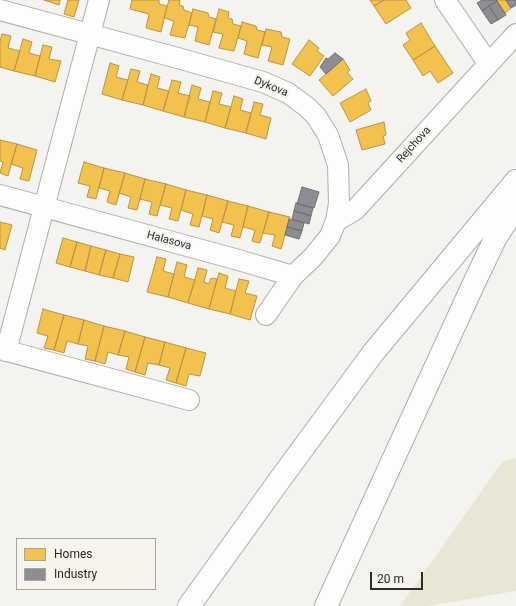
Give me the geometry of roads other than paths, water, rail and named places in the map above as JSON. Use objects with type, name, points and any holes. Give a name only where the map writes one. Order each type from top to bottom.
[{"type":"main road","points":[[189,606],[276,484],[373,353],[516,181]]},
{"type":"main road","points":[[326,606],[474,283],[495,239],[516,206]]},
{"type":"street","points":[[99,0],[44,207],[3,350],[189,400]]},
{"type":"street","points":[[446,0],[488,63]]},
{"type":"street","name":"Dykova","points":[[0,10],[263,82],[288,93],[307,106],[328,135],[338,165],[340,190],[336,221],[330,236],[313,257],[293,276],[266,315]]},
{"type":"street","name":"Rejchova","points":[[336,221],[355,210],[516,34]]},
{"type":"street","name":"Halasova","points":[[0,195],[293,276]]}]
